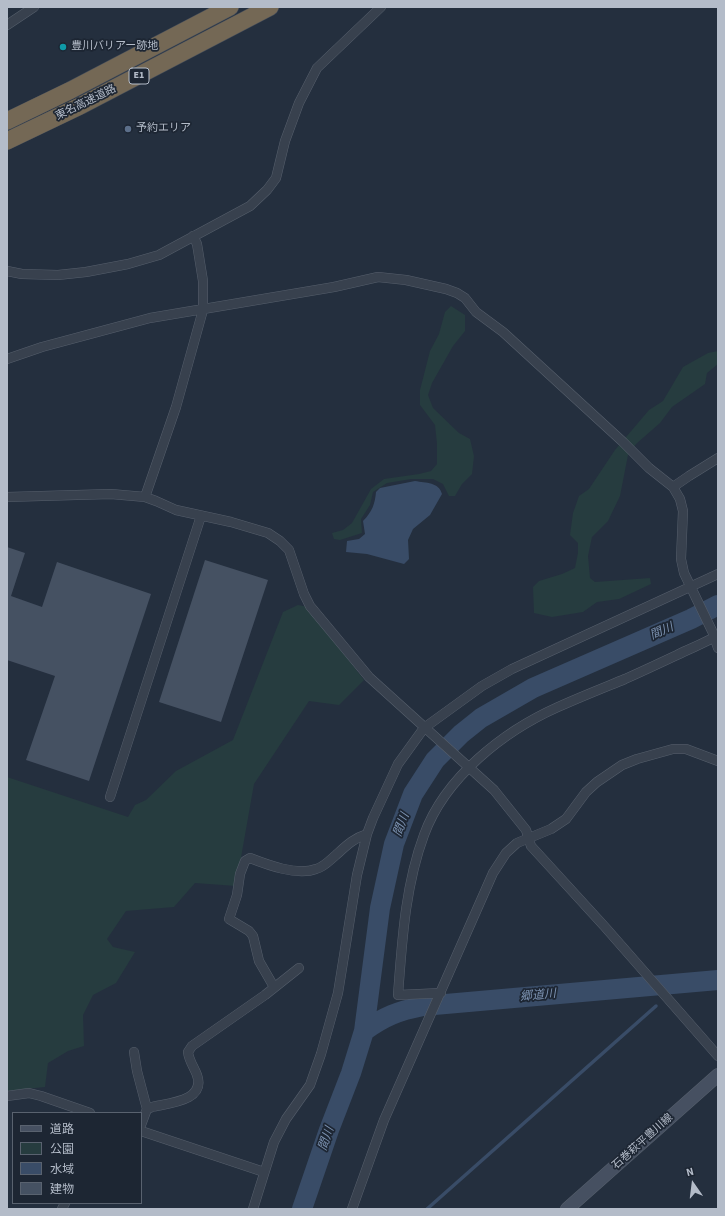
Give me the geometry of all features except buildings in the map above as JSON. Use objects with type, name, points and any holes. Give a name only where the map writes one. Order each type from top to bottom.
[{"type":"highway","name":"東名高速道路","points":[[7,121],[71,90],[230,7]]},
{"type":"highway","name":"東名高速道路","points":[[7,140],[80,106],[270,7]]},
{"type":"main road","name":"石巻萩平豊川線","points":[[567,1209],[718,1075]]},
{"type":"street","points":[[7,24],[34,7]]},
{"type":"street","points":[[7,271],[22,274],[58,275],[86,272],[128,264],[159,255],[250,206],[267,190],[276,178],[285,141],[299,103],[317,68],[381,7]]},
{"type":"street","points":[[145,497],[176,406],[203,310],[203,281],[197,244],[193,236]]},
{"type":"street","points":[[7,359],[42,347],[150,318],[334,287],[378,277],[406,280],[457,293],[465,298],[476,312],[504,332],[649,468],[673,487],[680,499],[683,511],[681,559],[684,573],[715,635],[718,648]]},
{"type":"street","points":[[673,487],[718,458]]},
{"type":"street","points":[[7,497],[111,494],[145,497],[176,510],[231,522],[268,533],[280,541],[289,550],[304,594],[310,606],[369,677],[494,790],[526,830],[531,846],[605,927],[718,1056]]},
{"type":"street","points":[[110,797],[201,516]]},
{"type":"street","points":[[252,1209],[274,1142],[283,1125],[310,1085],[321,1054],[338,993],[357,875],[367,834],[398,764],[426,730],[482,686],[512,669],[691,589],[718,574]]},
{"type":"street","points":[[440,995],[398,995],[407,901],[417,856],[424,834],[449,790],[467,767],[533,719],[558,706],[625,679],[715,635]]},
{"type":"street","points":[[352,1209],[384,1120],[430,1019],[493,873],[506,852],[517,843],[551,829],[566,819],[586,792],[597,782],[622,765],[637,758],[673,749],[686,749],[718,761]]},
{"type":"street","points":[[274,987],[260,961],[253,936],[229,918],[237,895],[240,874],[245,861],[250,858],[273,866],[304,872],[316,870],[354,839],[367,834]]},
{"type":"street","points":[[142,1122],[147,1110],[152,1106],[190,1097],[196,1091],[199,1086],[198,1076],[189,1058],[188,1052],[192,1046],[252,1004],[299,968]]},
{"type":"street","points":[[134,1052],[138,1078],[147,1110]]},
{"type":"street","points":[[7,1096],[29,1093],[87,1112]]},
{"type":"street","points":[[142,1131],[264,1172]]},
{"type":"green space","points":[[451,306],[465,315],[465,331],[453,346],[432,383],[428,395],[433,408],[459,433],[470,439],[474,456],[472,474],[462,484],[455,496],[449,496],[443,484],[433,479],[411,479],[387,483],[373,492],[370,505],[361,519],[362,533],[340,540],[334,539],[332,533],[343,530],[352,523],[371,489],[384,479],[431,471],[437,464],[435,425],[420,405],[420,390],[430,351],[439,334],[445,312]]},
{"type":"green space","points":[[718,351],[718,364],[707,373],[705,384],[672,407],[660,423],[636,444],[628,455],[620,496],[608,521],[592,537],[588,556],[590,578],[595,582],[650,578],[651,584],[619,599],[597,602],[583,612],[552,617],[534,613],[533,587],[539,581],[562,574],[575,568],[578,543],[570,535],[573,513],[579,496],[589,489],[615,450],[649,410],[663,401],[683,367],[708,353]]},
{"type":"green space","points":[[298,605],[308,607],[364,680],[339,705],[309,701],[254,784],[236,886],[195,883],[174,907],[126,911],[107,939],[113,947],[135,952],[116,983],[93,995],[83,1015],[84,1046],[68,1051],[48,1063],[45,1087],[7,1091],[7,777],[128,817],[135,805],[146,800],[176,771],[233,740],[283,612]]},
{"type":"water","points":[[415,481],[435,485],[442,494],[430,515],[413,529],[408,540],[409,559],[404,564],[367,554],[346,552],[347,541],[359,539],[365,534],[363,521],[372,508],[376,492],[380,488]]},
{"type":"waterway","name":"間川","points":[[302,1209],[329,1130],[351,1073],[364,1031],[380,908],[394,844],[413,794],[435,760],[461,734],[481,718],[533,688],[691,619],[718,605]]},
{"type":"waterway","name":"郷道川","points":[[364,1031],[379,1021],[392,1015],[423,1006],[718,980]]},
{"type":"waterway","points":[[427,1209],[656,1006]]},
{"type":"place","name":"豊川バリアー跡地","points":[[63,47]]},
{"type":"place","name":"予約エリア","points":[[128,129]]}]
